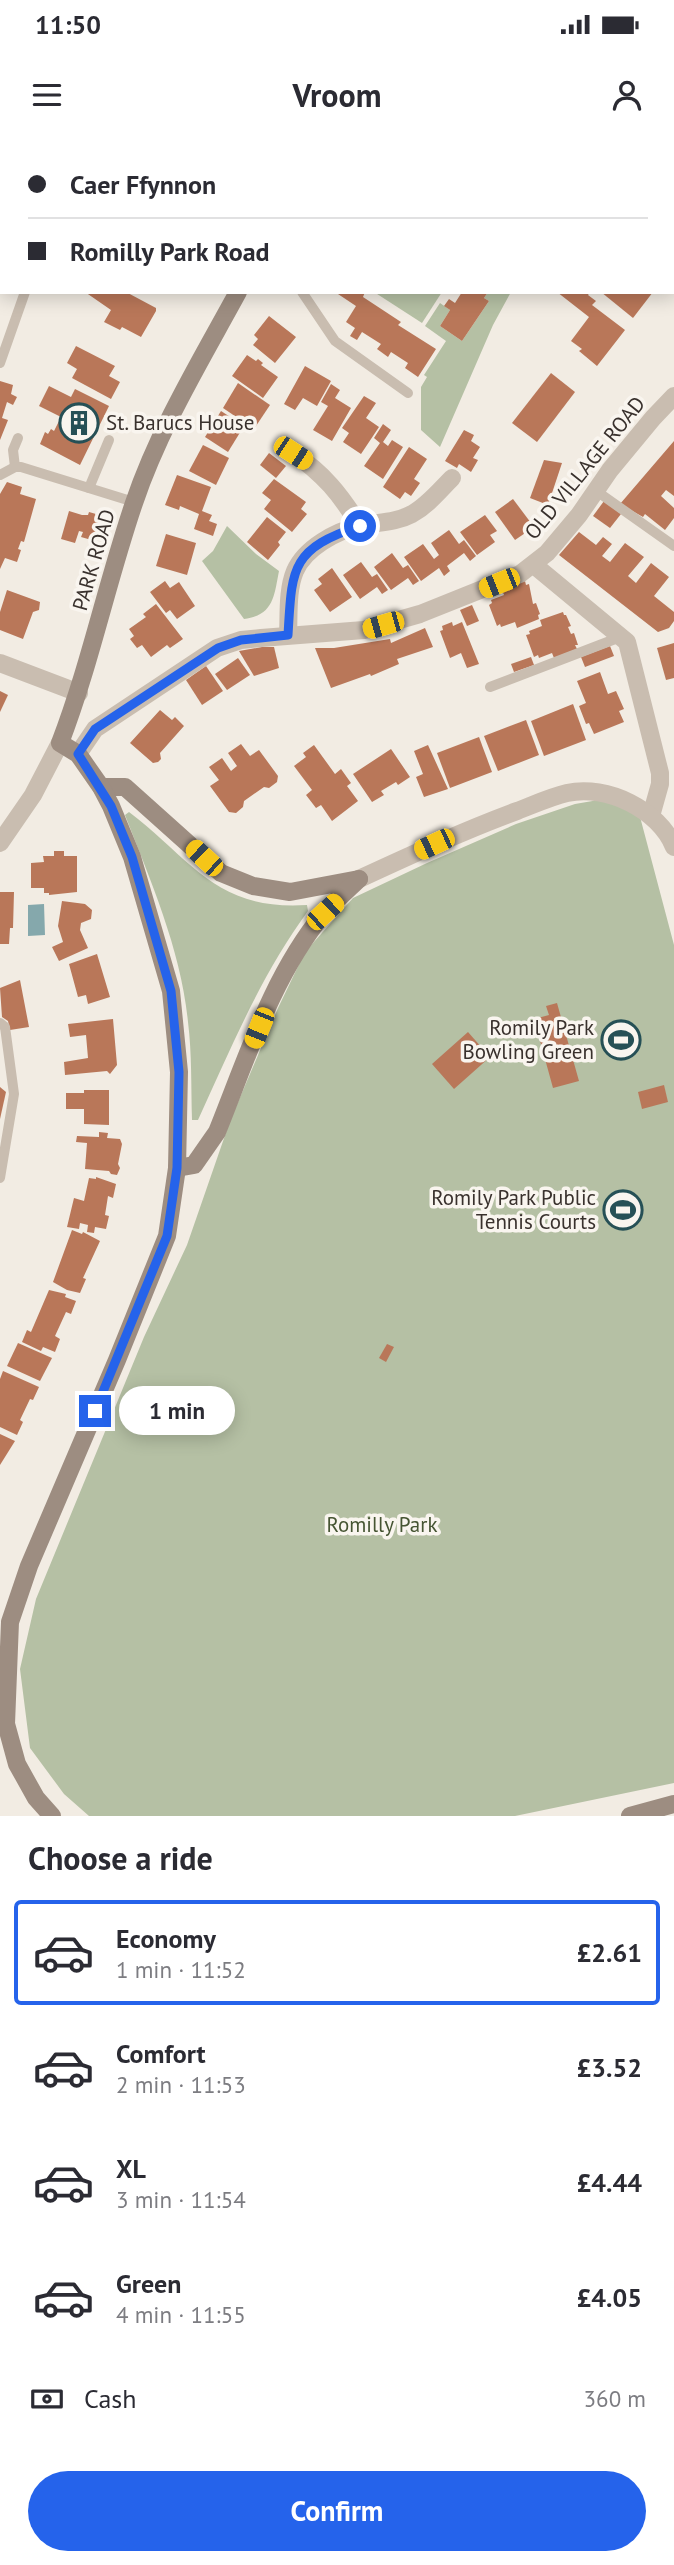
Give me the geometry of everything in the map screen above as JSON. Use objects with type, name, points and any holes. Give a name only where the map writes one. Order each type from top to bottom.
[{"type":"street","name":"PARK ROAD","points":[[0,843],[33,795],[61,743],[79,693],[134,502],[154,454],[237,294]]},
{"type":"street","name":"OLD VILLAGE ROAD","points":[[78,754],[95,729],[218,648],[241,640],[364,630],[420,614],[520,574],[534,565],[571,524],[653,418],[674,396]]},
{"type":"street","points":[[293,453],[312,466],[340,494],[360,526]]},
{"type":"street","points":[[288,635],[291,587],[301,559],[329,538],[360,526],[396,521],[412,514],[428,503],[452,478]]},
{"type":"street","points":[[534,565],[623,636],[631,654],[660,773],[651,816]]},
{"type":"street","points":[[0,663],[79,693]]},
{"type":"street","points":[[52,1816],[36,1798],[17,1764],[6,1724],[10,1622],[29,1566],[167,1236],[177,1168],[179,1072],[171,991],[132,857],[101,788],[78,754],[61,743]]},
{"type":"street","points":[[101,788],[125,787],[221,873],[253,886],[290,892],[359,879],[459,833],[569,792],[618,798],[636,806],[651,816],[670,838],[674,847]]},
{"type":"street","points":[[177,1168],[194,1165],[207,1150],[218,1132],[270,1002],[294,957],[325,912],[359,879]]},
{"type":"street","points":[[630,1816],[674,1804]]},
{"type":"lane","points":[[0,363],[24,294]]},
{"type":"lane","points":[[304,294],[335,341],[408,393]]},
{"type":"lane","points":[[15,467],[13,450],[18,438]]},
{"type":"lane","points":[[89,488],[109,440]]},
{"type":"lane","points":[[0,475],[15,467],[134,502]]},
{"type":"lane","points":[[596,490],[674,546]]},
{"type":"lane","points":[[490,687],[623,636]]},
{"type":"lane","points":[[0,1023],[5,1027],[13,1094],[0,1178]]},
{"type":"green space","points":[[377,294],[441,294],[422,323]]},
{"type":"green space","points":[[487,294],[510,294],[493,325],[440,447],[421,430],[421,387],[427,377],[424,375],[446,341],[425,326],[440,303],[450,310],[440,326],[462,341],[489,301],[484,298]]},
{"type":"green space","points":[[227,526],[256,554],[279,571],[271,603],[254,617],[244,619],[202,561],[213,551]]},
{"type":"green space","name":"Romilly Park","points":[[610,798],[639,813],[674,945],[674,1783],[515,1816],[89,1816],[64,1794],[30,1748],[20,1669],[36,1599],[144,1337],[187,1245],[230,1121],[305,952],[353,898],[516,824],[575,804]]},
{"type":"green space","points":[[129,812],[189,864],[227,891],[250,900],[276,905],[307,905],[308,911],[291,935],[248,1012],[198,1120],[192,1120],[189,1034],[179,969],[155,891],[125,815]]},
{"type":"water","points":[[44,904],[45,935],[28,936],[28,905]]},
{"type":"building","points":[[88,294],[130,294],[156,308],[141,337],[122,327],[120,330],[104,322],[111,310]]},
{"type":"building","points":[[338,294],[364,294],[363,297],[401,322],[398,325],[436,349],[418,377],[405,368],[408,363],[391,352],[388,357],[377,349],[381,344],[362,332],[357,340],[350,336],[355,328],[346,322],[356,306]]},
{"type":"building","points":[[461,294],[487,294],[484,298],[489,301],[462,341],[440,326],[450,310],[444,306],[449,299],[455,303]]},
{"type":"building","points":[[560,294],[589,294],[596,301],[592,305],[625,330],[597,366],[571,341],[589,317]]},
{"type":"building","points":[[603,294],[651,294],[633,318]]},
{"type":"building","points":[[269,316],[296,337],[275,363],[253,345],[258,339],[254,335]]},
{"type":"building","points":[[76,346],[115,366],[109,376],[120,382],[111,399],[72,378],[77,369],[67,363]]},
{"type":"building","points":[[247,355],[256,361],[258,359],[263,363],[261,365],[278,377],[263,398],[232,376]]},
{"type":"building","points":[[305,366],[331,381],[317,406],[303,398],[295,410],[284,404]]},
{"type":"building","points":[[551,373],[575,392],[537,442],[512,423]]},
{"type":"building","points":[[0,381],[13,385],[11,394],[17,397],[13,405],[7,402],[2,418],[8,420],[0,440]]},
{"type":"building","points":[[238,383],[270,405],[254,429],[223,408]]},
{"type":"building","points":[[331,384],[340,390],[335,398],[351,408],[332,441],[313,430],[328,406],[321,402]]},
{"type":"building","name":"St. Barucs House","points":[[49,386],[71,397],[75,389],[109,406],[80,465],[40,444],[45,432],[48,434],[51,429],[54,431],[61,417],[39,406]]},
{"type":"building","points":[[364,396],[376,403],[366,418],[379,427],[361,454],[343,442],[349,433],[342,428]]},
{"type":"building","points":[[221,411],[244,426],[228,452],[205,437]]},
{"type":"building","points":[[383,424],[391,430],[383,442],[388,446],[392,440],[403,447],[383,479],[364,466],[380,443],[374,438]]},
{"type":"building","points":[[464,430],[474,435],[471,441],[480,447],[473,458],[478,460],[471,472],[459,464],[457,468],[445,461]]},
{"type":"building","points":[[674,441],[674,496],[666,490],[661,496],[674,508],[674,518],[665,530],[645,514],[643,517],[620,504]]},
{"type":"building","points":[[203,445],[229,458],[216,485],[189,471]]},
{"type":"building","points":[[409,447],[427,459],[414,479],[420,483],[411,496],[405,492],[400,499],[383,487]]},
{"type":"building","points":[[269,453],[286,466],[276,478],[260,465]]},
{"type":"building","points":[[544,460],[562,463],[548,505],[530,498]]},
{"type":"building","points":[[177,475],[211,487],[202,511],[212,515],[209,521],[217,524],[213,536],[194,529],[199,514],[180,506],[179,510],[165,505]]},
{"type":"building","points":[[274,479],[306,502],[301,509],[307,514],[292,532],[264,509],[271,500],[262,493]]},
{"type":"building","points":[[7,482],[22,487],[20,494],[36,499],[24,542],[21,541],[18,549],[21,550],[17,562],[5,558],[0,569],[0,494]]},
{"type":"building","points":[[513,499],[534,527],[515,540],[495,512]]},
{"type":"building","points":[[604,501],[621,514],[610,528],[593,516]]},
{"type":"building","points":[[69,511],[103,516],[95,541],[81,537],[83,532],[79,531],[75,543],[61,539]]},
{"type":"building","points":[[485,515],[497,531],[490,535],[495,542],[477,555],[460,532]]},
{"type":"building","points":[[267,517],[286,532],[268,560],[247,542]]},
{"type":"building","points":[[449,530],[459,544],[464,540],[476,556],[470,561],[464,553],[447,566],[450,571],[444,576],[439,568],[421,581],[404,557],[423,544],[434,559],[439,555],[431,543]]},
{"type":"building","points":[[579,532],[596,545],[603,537],[612,544],[602,556],[610,562],[625,543],[644,557],[628,576],[636,583],[651,563],[669,577],[654,596],[674,612],[674,621],[669,628],[658,632],[559,555]]},
{"type":"building","points":[[166,534],[196,543],[187,575],[156,566]]},
{"type":"building","points":[[392,553],[403,568],[408,565],[419,581],[413,585],[408,578],[391,590],[374,567]]},
{"type":"building","points":[[361,562],[372,577],[377,574],[388,590],[382,594],[377,587],[360,599],[343,575]]},
{"type":"building","points":[[332,568],[352,597],[330,612],[314,590],[322,584],[318,579]]},
{"type":"building","points":[[165,581],[170,588],[179,582],[195,606],[177,619],[170,610],[166,613],[150,592]]},
{"type":"building","points":[[525,581],[526,585],[529,584],[533,604],[536,603],[539,619],[517,628],[515,622],[497,626],[489,605],[491,600],[504,595],[502,590]]},
{"type":"building","points":[[7,590],[40,602],[39,610],[33,612],[23,639],[0,630],[0,612]]},
{"type":"building","points":[[156,604],[183,639],[170,648],[167,645],[151,657],[142,645],[137,648],[130,639],[134,636],[129,629],[146,617],[143,614]]},
{"type":"building","points":[[472,605],[479,621],[467,626],[460,610]]},
{"type":"building","points":[[563,612],[571,626],[568,627],[571,634],[574,633],[577,649],[554,658],[552,653],[534,657],[526,635],[542,626],[540,620]]},
{"type":"building","points":[[452,622],[453,626],[462,622],[479,664],[467,668],[461,653],[450,658],[440,631],[443,630],[442,626]]},
{"type":"building","points":[[425,628],[433,647],[397,659],[399,664],[371,676],[370,674],[331,688],[315,648],[334,648],[390,639],[391,643]]},
{"type":"building","points":[[674,643],[674,678],[666,680],[657,648]]},
{"type":"building","points":[[610,646],[614,656],[585,667],[581,657]]},
{"type":"building","points":[[274,647],[279,668],[254,676],[239,651]]},
{"type":"building","points":[[531,657],[534,665],[514,672],[511,664]]},
{"type":"building","points":[[238,658],[250,675],[227,690],[215,674]]},
{"type":"building","points":[[206,666],[223,691],[202,705],[186,680]]},
{"type":"building","points":[[600,672],[608,694],[616,691],[624,709],[619,711],[624,722],[594,734],[589,723],[586,724],[579,706],[586,703],[577,681]]},
{"type":"building","points":[[0,691],[8,695],[0,712]]},
{"type":"building","points":[[573,704],[586,740],[544,756],[531,721]]},
{"type":"building","points":[[160,710],[172,720],[175,717],[184,726],[160,753],[161,759],[153,763],[130,743]]},
{"type":"building","points":[[526,720],[539,755],[498,771],[484,736]]},
{"type":"building","points":[[479,737],[492,772],[450,788],[437,753]]},
{"type":"building","points":[[241,744],[250,756],[259,750],[278,776],[277,782],[269,788],[264,787],[244,801],[243,807],[236,813],[229,812],[210,786],[219,780],[209,767],[222,758],[231,771],[237,766],[228,753]]},
{"type":"building","points":[[314,745],[335,774],[341,769],[351,783],[347,786],[358,801],[332,821],[321,805],[316,808],[306,795],[312,790],[294,766],[306,757],[303,753]]},
{"type":"building","points":[[428,745],[448,789],[424,797],[416,777],[423,774],[414,751]]},
{"type":"building","points":[[391,749],[410,777],[381,791],[384,795],[372,802],[353,774]]},
{"type":"building","points":[[54,851],[64,851],[64,856],[77,856],[77,892],[49,895],[44,893],[44,888],[31,888],[31,863],[44,862],[43,856],[54,856]]},
{"type":"building","points":[[0,892],[14,892],[13,928],[10,928],[9,944],[0,944]]},
{"type":"building","points":[[62,901],[85,904],[92,910],[91,919],[81,923],[80,930],[88,948],[59,961],[52,947],[63,942],[58,926]]},
{"type":"building","points":[[97,954],[110,997],[88,1004],[86,995],[78,997],[69,964]]},
{"type":"building","points":[[20,980],[29,1027],[10,1030],[8,1021],[2,1017],[0,988]]},
{"type":"building","points":[[557,1003],[579,1081],[553,1088],[534,1019],[549,1015],[546,1006]]},
{"type":"building","points":[[113,1019],[117,1065],[110,1074],[107,1071],[65,1075],[64,1062],[88,1058],[86,1035],[70,1037],[68,1024]]},
{"type":"building","points":[[468,1032],[490,1057],[454,1089],[432,1064]]},
{"type":"building","points":[[664,1085],[668,1102],[642,1109],[638,1092]]},
{"type":"building","points":[[0,1087],[6,1092],[0,1119]]},
{"type":"building","points":[[84,1090],[109,1090],[109,1125],[84,1124],[84,1109],[66,1109],[66,1093],[84,1093]]},
{"type":"building","points":[[99,1132],[108,1133],[107,1138],[120,1139],[120,1168],[117,1175],[109,1171],[85,1169],[87,1143],[76,1142],[77,1136],[99,1137]]},
{"type":"building","points":[[96,1177],[116,1184],[113,1198],[108,1196],[105,1215],[109,1216],[106,1229],[95,1227],[94,1233],[87,1232],[88,1225],[80,1223],[79,1229],[67,1227],[74,1198],[84,1201],[89,1178]]},
{"type":"building","points":[[72,1230],[82,1234],[83,1232],[100,1241],[83,1278],[86,1279],[80,1293],[67,1290],[53,1282]]},
{"type":"building","points":[[49,1290],[66,1294],[65,1297],[76,1301],[71,1314],[66,1312],[55,1336],[60,1339],[55,1352],[43,1347],[41,1351],[22,1342],[27,1330],[31,1332]]},
{"type":"building","points":[[18,1343],[52,1358],[40,1381],[7,1366]]},
{"type":"building","points":[[387,1344],[394,1347],[386,1362],[379,1358]]},
{"type":"building","points":[[3,1371],[39,1387],[20,1420],[23,1422],[17,1435],[0,1427],[0,1379]]},
{"type":"building","points":[[0,1434],[15,1441],[0,1465]]},
{"type":"place","name":"St. Barucs House","points":[[79,423]]},
{"type":"place","name":"Romily Park Bowling Green","points":[[621,1040]]},
{"type":"place","name":"Romily Park Public Tennis Courts","points":[[623,1210]]},
{"type":"route","points":[[95,1411],[167,1236],[177,1168],[179,1072],[171,991],[132,857],[111,806],[78,754],[95,729],[218,648],[241,640],[288,635],[291,587],[301,559],[329,538],[360,526]]}]
